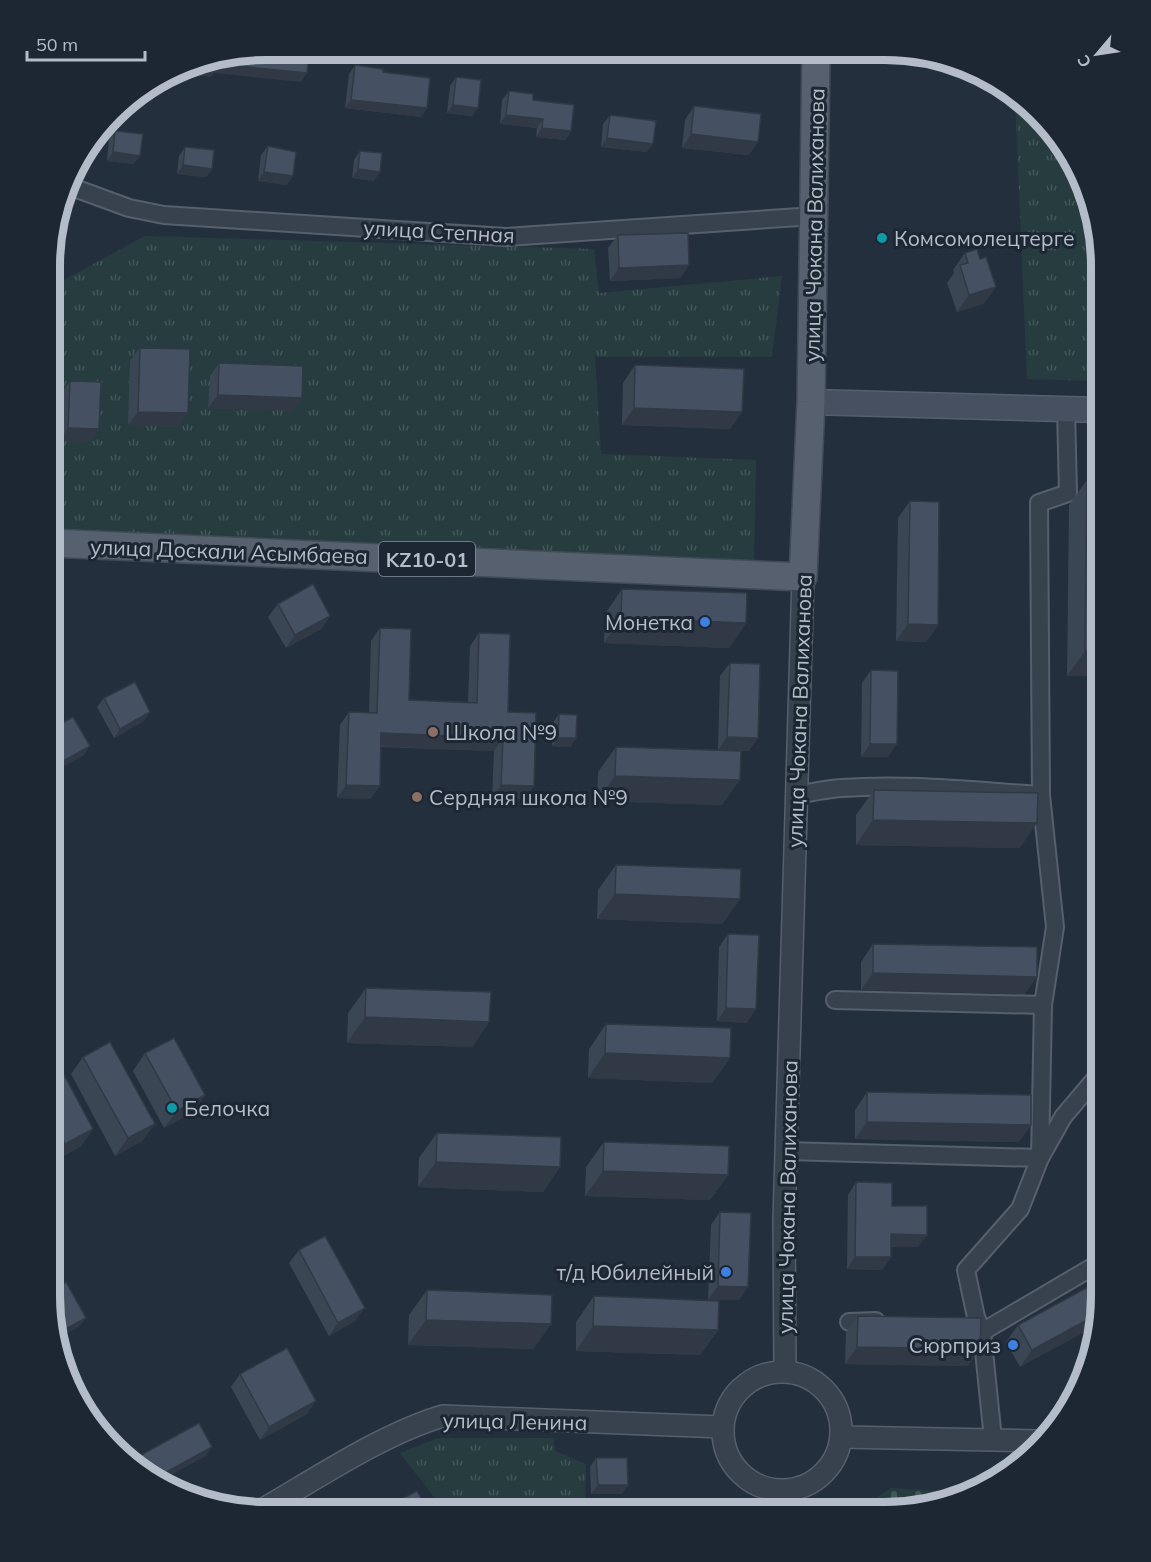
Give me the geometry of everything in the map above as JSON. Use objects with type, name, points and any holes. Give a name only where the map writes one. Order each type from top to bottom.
[{"type":"main road","name":"улица Чокана Валиханова","points":[[803,577],[811,402],[816,60]]},
{"type":"main road","points":[[811,402],[1091,410]]},
{"type":"main road","name":"улица Доскали Асымбаева","points":[[60,543],[803,577]]},
{"type":"street","name":"улица Степная","points":[[76,188],[129,208],[164,215],[506,237],[814,216]]},
{"type":"street","points":[[1040,1158],[1043,1005],[1055,927],[1041,795],[1039,503],[1074,493],[1066,409]]},
{"type":"street","name":"улица Чокана Валиханова","points":[[785,1371],[784,1221],[803,577]]},
{"type":"street","points":[[796,795],[841,788],[881,787],[1041,795]]},
{"type":"street","points":[[835,1000],[1043,1005]]},
{"type":"street","points":[[993,1439],[966,1270],[1020,1209],[1040,1158],[1063,1117],[1091,1084]]},
{"type":"street","points":[[786,1151],[1040,1158]]},
{"type":"street","points":[[974,1322],[1091,1267]]},
{"type":"street","points":[[849,1322],[895,1320]]},
{"type":"street","points":[[785,1371],[815,1381],[836,1405],[842,1437],[831,1466],[807,1486],[776,1502],[748,1481],[728,1457],[722,1427],[732,1398],[747,1384],[755,1377],[785,1371]]},
{"type":"street","name":"улица Ленина","points":[[276,1502],[382,1442],[443,1416],[722,1427]]},
{"type":"street","points":[[842,1437],[1031,1441]]},
{"type":"green space","points":[[1015,107],[1040,130],[1070,175],[1084,213],[1091,266],[1091,381],[1027,379]]},
{"type":"green space","points":[[145,236],[594,249],[599,293],[782,276],[772,357],[595,357],[601,454],[756,460],[754,562],[60,531],[60,282]]},
{"type":"green space","points":[[438,1438],[553,1438],[555,1451],[586,1464],[585,1502],[436,1502],[400,1453]]},
{"type":"green space","points":[[891,1488],[948,1492],[912,1500],[869,1502]]},
{"type":"building","points":[[253,60],[308,60],[307,73],[224,65]]},
{"type":"building","points":[[355,65],[383,69],[383,72],[430,78],[427,108],[351,100]]},
{"type":"building","points":[[456,77],[481,80],[478,108],[453,105]]},
{"type":"building","points":[[509,91],[533,94],[533,100],[574,105],[571,131],[542,128],[543,119],[506,115]]},
{"type":"building","points":[[694,106],[761,114],[758,142],[691,134]]},
{"type":"building","points":[[610,115],[656,121],[653,144],[607,138]]},
{"type":"building","points":[[115,131],[143,134],[140,156],[113,152]]},
{"type":"building","points":[[268,146],[296,152],[293,176],[264,172]]},
{"type":"building","points":[[185,147],[214,150],[212,169],[183,165]]},
{"type":"building","points":[[360,151],[382,153],[380,172],[358,169]]},
{"type":"building","points":[[688,233],[689,265],[619,268],[618,235]]},
{"type":"building","points":[[977,249],[980,259],[986,257],[996,287],[969,295],[960,265],[968,263],[965,253]]},
{"type":"building","points":[[140,348],[190,349],[188,413],[138,412]]},
{"type":"building","points":[[219,363],[303,366],[302,398],[218,395]]},
{"type":"building","points":[[635,365],[744,369],[742,412],[634,408]]},
{"type":"building","points":[[70,381],[101,382],[99,429],[68,428]]},
{"type":"building","points":[[1087,480],[1091,480],[1091,651],[1085,651]]},
{"type":"building","points":[[910,501],[939,502],[938,625],[908,624]]},
{"type":"building","points":[[313,584],[330,616],[295,635],[278,604]]},
{"type":"building","points":[[622,589],[747,593],[746,623],[621,618]]},
{"type":"building","points":[[380,628],[411,629],[409,700],[477,703],[479,633],[510,634],[508,712],[536,713],[534,786],[501,785],[503,738],[381,733],[380,786],[346,785],[349,712],[377,713]]},
{"type":"building","points":[[730,663],[760,664],[758,738],[727,737]]},
{"type":"building","points":[[871,670],[898,671],[897,744],[870,744]]},
{"type":"building","points":[[135,682],[150,712],[120,729],[104,698]]},
{"type":"building","points":[[559,714],[577,715],[576,738],[558,738]]},
{"type":"building","points":[[73,717],[90,746],[60,763],[60,724]]},
{"type":"building","points":[[616,747],[741,751],[740,780],[615,776]]},
{"type":"building","points":[[874,790],[1038,793],[1037,823],[873,820]]},
{"type":"building","points":[[616,865],[741,869],[740,899],[615,894]]},
{"type":"building","points":[[728,934],[759,935],[756,1009],[726,1008]]},
{"type":"building","points":[[873,944],[1037,947],[1037,977],[873,973]]},
{"type":"building","points":[[366,988],[491,992],[489,1022],[365,1017]]},
{"type":"building","points":[[606,1024],[731,1028],[730,1058],[605,1053]]},
{"type":"building","points":[[174,1038],[205,1095],[177,1111],[145,1053]]},
{"type":"building","points":[[110,1042],[155,1124],[128,1138],[83,1057]]},
{"type":"building","points":[[62,1071],[93,1129],[65,1144],[60,1135],[60,1072]]},
{"type":"building","points":[[867,1092],[1031,1095],[1031,1125],[867,1122]]},
{"type":"building","points":[[437,1133],[561,1137],[560,1167],[436,1162]]},
{"type":"building","points":[[604,1142],[729,1146],[728,1175],[603,1171]]},
{"type":"building","points":[[856,1182],[892,1183],[892,1206],[927,1206],[927,1235],[891,1234],[891,1257],[855,1257]]},
{"type":"building","points":[[720,1212],[751,1213],[748,1287],[718,1286]]},
{"type":"building","points":[[325,1236],[365,1308],[338,1323],[299,1250]]},
{"type":"building","points":[[66,1282],[86,1318],[63,1330],[60,1309],[60,1286]]},
{"type":"building","points":[[1091,1285],[1090,1319],[1032,1350],[1018,1325]]},
{"type":"building","points":[[427,1290],[552,1295],[551,1324],[426,1320]]},
{"type":"building","points":[[594,1296],[719,1301],[718,1330],[593,1326]]},
{"type":"building","points":[[858,1316],[981,1318],[980,1349],[857,1347]]},
{"type":"building","points":[[287,1348],[316,1401],[269,1427],[240,1374]]},
{"type":"building","points":[[199,1423],[212,1447],[163,1474],[138,1457]]},
{"type":"building","points":[[596,1458],[627,1458],[628,1485],[598,1485]]},
{"type":"building","points":[[417,1491],[423,1502],[396,1502]]},
{"type":"place","name":"Комсомолецтерге","points":[[882,238]]},
{"type":"place","name":"Монетка","points":[[705,622]]},
{"type":"place","name":"Школа №9","points":[[433,732]]},
{"type":"place","name":"Сердняя школа №9","points":[[417,797]]},
{"type":"place","name":"Белочка","points":[[172,1108]]},
{"type":"place","name":"т/д Юбилейный","points":[[726,1272]]},
{"type":"place","name":"Сюрприз","points":[[1013,1345]]}]
